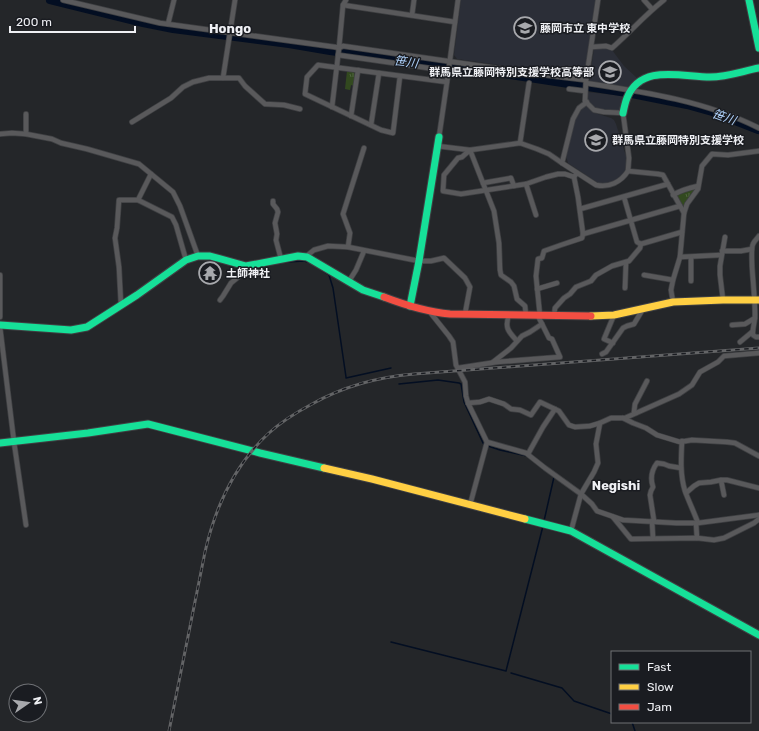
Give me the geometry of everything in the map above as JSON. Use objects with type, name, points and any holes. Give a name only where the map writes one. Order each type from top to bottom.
[{"type":"main road","points":[[749,0],[759,48]]},
{"type":"main road","points":[[623,114],[627,98],[635,85],[643,79],[654,75],[667,74],[711,77],[759,68]]},
{"type":"main road","points":[[410,306],[419,261],[439,136]]},
{"type":"main road","points":[[0,326],[64,330],[75,330],[87,327],[137,295],[186,260],[198,256],[210,256],[246,266],[298,256],[307,257],[363,290],[428,311],[450,314],[601,316],[614,315],[673,302],[756,299]]},
{"type":"main road","points":[[0,443],[148,424],[260,453],[372,479],[571,530],[759,635]]},
{"type":"street","points":[[63,0],[78,2],[129,16],[230,35],[338,52],[449,67],[586,82],[630,92],[659,95],[709,108],[759,128]]},
{"type":"street","points":[[168,24],[174,0]]},
{"type":"street","points":[[223,78],[235,0]]},
{"type":"street","points":[[332,107],[343,5],[346,0]]},
{"type":"street","points":[[412,15],[414,0]]},
{"type":"street","points":[[439,136],[448,82],[458,0]]},
{"type":"street","points":[[437,146],[470,150],[520,143],[549,154],[576,175],[596,185],[602,186],[611,186],[626,174],[628,171],[629,158],[623,114],[599,112],[594,110],[585,101],[586,82],[598,0]]},
{"type":"street","points":[[644,0],[652,9]]},
{"type":"street","points":[[592,47],[606,46],[612,48],[652,9],[664,0]]},
{"type":"street","points":[[343,5],[455,22]]},
{"type":"street","points":[[338,52],[343,46],[449,67]]},
{"type":"street","points":[[400,76],[393,133],[381,130],[305,94],[307,78],[318,65],[448,82]]},
{"type":"street","points":[[351,116],[358,70]]},
{"type":"street","points":[[371,125],[379,73]]},
{"type":"street","points":[[132,122],[170,98],[183,87],[193,82],[209,78],[239,78],[245,86],[265,104],[284,105],[300,109]]},
{"type":"street","points":[[520,143],[529,83]]},
{"type":"street","points":[[569,89],[586,91]]},
{"type":"street","points":[[562,163],[573,119],[579,108],[587,102]]},
{"type":"street","points":[[26,114],[26,134]]},
{"type":"street","points":[[0,134],[26,134],[52,139],[61,143],[139,164],[173,192],[198,256]]},
{"type":"street","points":[[348,247],[350,233],[343,214],[364,148]]},
{"type":"street","points":[[470,150],[494,211],[499,243],[501,275],[514,286],[517,299],[525,306],[526,316]]},
{"type":"street","points":[[470,150],[462,157],[458,158],[444,175],[443,190],[461,194],[526,184],[558,174],[576,175]]},
{"type":"street","points":[[673,302],[671,290],[680,257],[684,213],[687,204],[698,189],[702,166],[712,154],[728,155],[759,151]]},
{"type":"street","points":[[628,171],[658,174],[663,176],[684,213]]},
{"type":"street","points":[[138,200],[151,174]]},
{"type":"street","points":[[458,368],[493,362],[560,357],[539,316],[536,276],[538,259],[542,258],[544,252],[561,244],[582,238],[583,234],[576,175]]},
{"type":"street","points":[[483,183],[512,178],[514,186]]},
{"type":"street","points":[[526,184],[536,215]]},
{"type":"street","points":[[580,209],[668,184]]},
{"type":"street","points":[[673,195],[679,191],[698,186]]},
{"type":"street","points":[[624,197],[637,242],[641,244]]},
{"type":"street","points":[[121,305],[119,267],[115,238],[117,228],[118,200],[138,200],[172,217],[176,225],[186,260]]},
{"type":"street","points":[[273,201],[273,204],[278,212],[275,223],[277,234],[276,240],[281,259]]},
{"type":"street","points":[[583,234],[680,206]]},
{"type":"street","points":[[641,244],[682,232]]},
{"type":"street","points":[[740,342],[752,332],[754,328],[756,299],[752,271],[752,249],[753,244],[759,236]]},
{"type":"street","points":[[723,300],[720,275],[721,253],[724,237]]},
{"type":"street","points":[[554,316],[555,308],[576,287],[591,281],[612,266],[629,261],[640,248],[641,244]]},
{"type":"street","points":[[307,257],[314,250],[328,246],[348,247],[419,261],[431,261],[444,258],[465,278],[470,287],[465,314]]},
{"type":"street","points":[[680,257],[691,257],[752,249]]},
{"type":"street","points":[[349,281],[356,270],[364,251]]},
{"type":"street","points":[[691,257],[691,281]]},
{"type":"street","points":[[625,288],[626,262]]},
{"type":"street","points":[[220,300],[231,283],[242,274],[246,266]]},
{"type":"street","points":[[0,275],[0,317]]},
{"type":"street","points":[[644,275],[673,280]]},
{"type":"street","points":[[537,288],[557,282]]},
{"type":"street","points":[[756,299],[759,291]]},
{"type":"street","points":[[602,354],[606,352],[623,328],[634,324],[643,309]]},
{"type":"street","points":[[428,311],[453,342],[456,364],[465,382],[468,403],[487,442],[470,505]]},
{"type":"street","points":[[509,315],[507,322],[508,331],[517,341]]},
{"type":"street","points":[[613,343],[604,339],[614,315]]},
{"type":"street","points":[[732,325],[745,324],[755,318]]},
{"type":"street","points":[[493,362],[511,348],[522,336],[542,324]]},
{"type":"street","points":[[0,326],[26,526]]},
{"type":"street","points":[[752,332],[753,335],[759,337]]},
{"type":"street","points":[[468,403],[480,402],[489,399],[504,404],[511,410],[520,410],[531,415],[540,402],[559,411],[569,425],[575,427],[590,426],[611,418],[623,418],[679,394],[692,385],[700,372],[718,362],[724,356],[759,353]]},
{"type":"street","points":[[636,413],[634,412],[635,404],[647,381]]},
{"type":"street","points":[[528,454],[555,409]]},
{"type":"street","points":[[623,418],[646,428],[657,435],[680,442],[692,440],[727,442],[735,444],[759,456]]},
{"type":"street","points":[[571,530],[581,494],[598,463],[596,444],[600,423]]},
{"type":"street","points":[[682,441],[681,468],[686,493],[694,509],[697,523],[697,538]]},
{"type":"street","points":[[487,442],[523,451],[581,494],[597,510],[623,520],[697,523],[759,514]]},
{"type":"street","points":[[653,538],[650,495],[653,487],[651,478],[653,469],[656,463],[681,468]]},
{"type":"street","points":[[686,493],[699,483],[721,480],[727,480],[759,488]]},
{"type":"street","points":[[721,480],[724,495]]},
{"type":"street","points":[[613,517],[631,539],[697,538],[714,540],[724,538],[754,524],[759,519]]},
{"type":"shaded area","name":"藤岡市立 東中学校","points":[[461,0],[596,0],[586,76],[583,77],[457,59],[454,55]]},
{"type":"shaded area","name":"群馬県立藤岡特別支援学校高等部","points":[[606,48],[612,50],[624,66],[637,78],[627,88],[589,82],[594,49]]},
{"type":"shaded area","points":[[587,92],[623,96],[620,110],[603,111],[597,109],[591,105],[587,99]]},
{"type":"shaded area","name":"群馬県立藤岡特別支援学校","points":[[584,106],[587,106],[595,113],[611,118],[616,124],[626,156],[626,173],[613,183],[598,183],[568,163],[566,156],[575,120]]},
{"type":"green space","points":[[347,71],[354,72],[355,75],[354,86],[351,85],[350,90],[345,89]]},
{"type":"green space","points":[[696,188],[684,208],[676,195]]},
{"type":"waterway","name":"笹川","points":[[50,0],[173,29],[490,72],[627,93],[687,105],[712,112],[758,130]]},
{"type":"waterway","points":[[286,262],[304,261],[311,263],[329,275],[333,288],[346,378],[391,368]]},
{"type":"waterway","points":[[399,384],[438,380],[461,384],[464,402],[484,444]]},
{"type":"waterway","points":[[488,446],[527,456]]},
{"type":"waterway","points":[[543,469],[554,477],[544,521]]},
{"type":"waterway","points":[[391,642],[506,671],[543,526]]},
{"type":"waterway","points":[[511,673],[562,688],[574,701],[611,714]]},
{"type":"waterway","points":[[632,723],[635,731]]},
{"type":"railway","points":[[169,731],[205,552],[214,519],[228,488],[246,458],[269,433],[290,417],[336,392],[362,383],[387,377],[759,348]]},
{"type":"traffic: fast","points":[[749,0],[759,48]]},
{"type":"traffic: fast","points":[[623,113],[627,98],[633,87],[642,80],[652,76],[675,74],[716,77],[759,68]]},
{"type":"traffic: fast","points":[[410,306],[419,261],[439,137]]},
{"type":"traffic: fast","points":[[0,325],[71,330],[87,327],[137,295],[186,260],[198,256],[210,256],[246,266],[298,256],[307,257],[363,290],[384,297]]},
{"type":"traffic: fast","points":[[0,443],[88,433],[148,424],[324,468]]},
{"type":"traffic: fast","points":[[525,519],[571,531],[759,635]]},
{"type":"traffic: slow","points":[[591,316],[614,315],[673,302],[759,300]]},
{"type":"traffic: slow","points":[[324,468],[525,519]]},
{"type":"traffic: jam","points":[[384,297],[417,308],[450,314],[591,316]]},
{"type":"place","name":"藤岡市立 東中学校","points":[[525,28]]},
{"type":"place","name":"群馬県立藤岡特別支援学校高等部","points":[[610,72]]},
{"type":"place","name":"群馬県立藤岡特別支援学校","points":[[596,140]]},
{"type":"place","name":"土師神社","points":[[210,273]]},
{"type":"district","name":"Hongo","points":[[230,28]]},
{"type":"district","name":"Negishi","points":[[616,485]]}]
